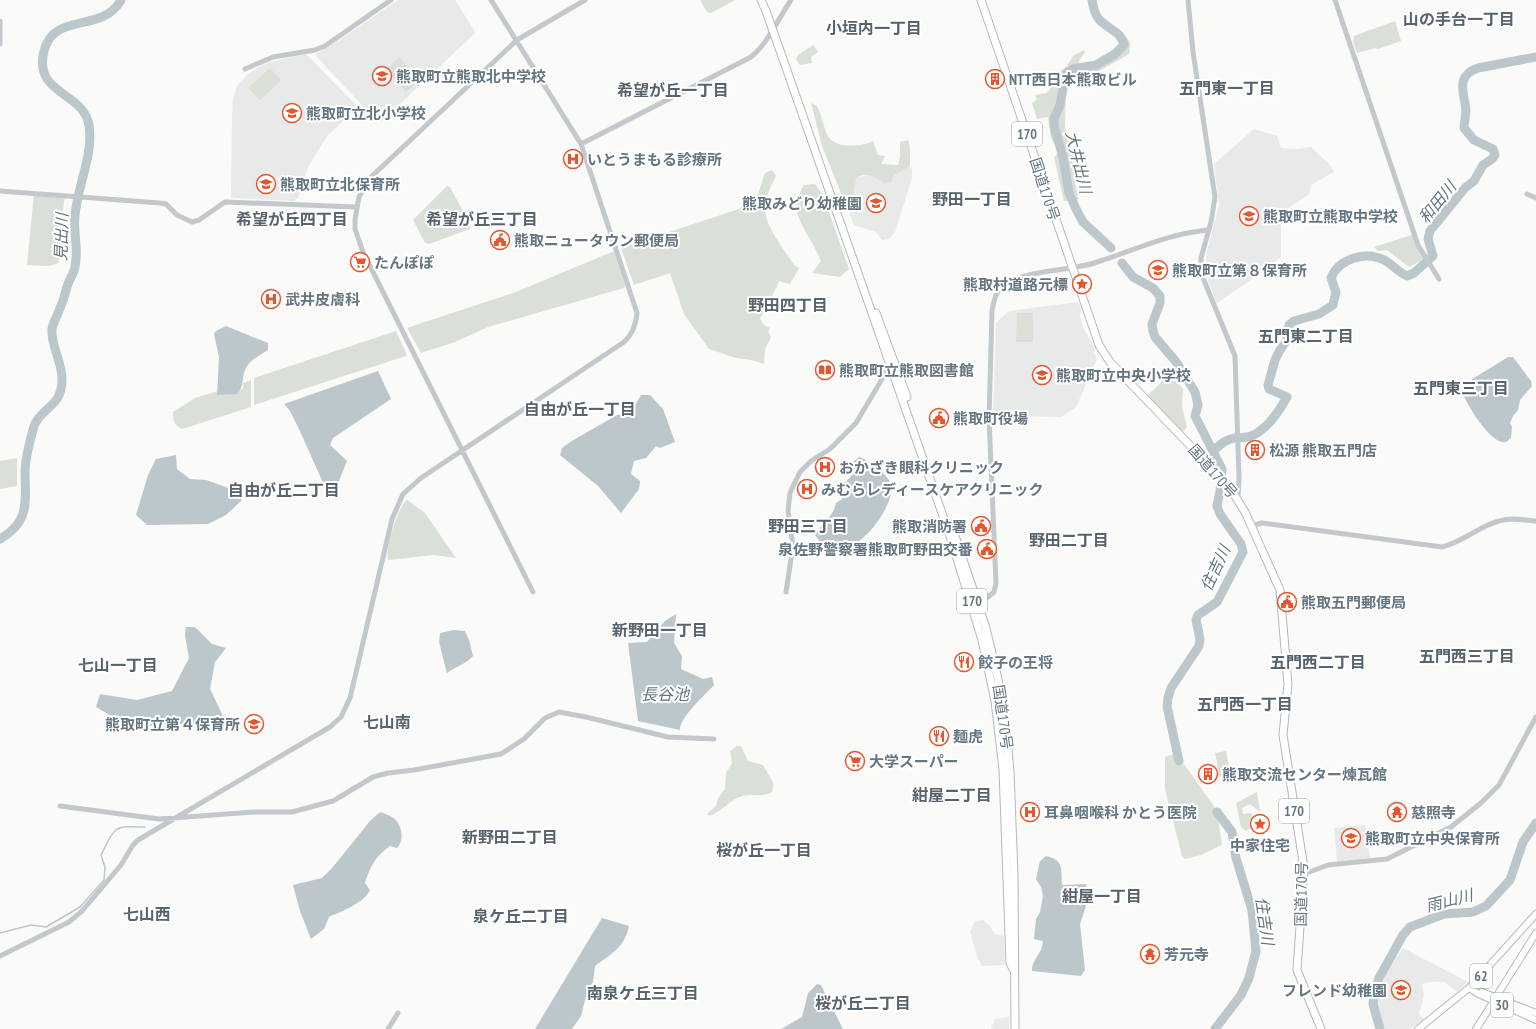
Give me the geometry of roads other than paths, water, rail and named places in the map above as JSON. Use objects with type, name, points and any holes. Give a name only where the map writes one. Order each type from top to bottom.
[{"type":"highway","name":"国道170号","points":[[761,0],[978,600],[998,679],[1010,772],[1016,963],[1014,971],[1015,1029]]},
{"type":"highway","name":"国道170号","points":[[981,0],[1096,339],[1105,356],[1228,485],[1238,499],[1280,590],[1288,684],[1283,735],[1304,874],[1297,970],[1321,1029]]},
{"type":"highway","name":"国道170号","points":[[892,362],[971,600],[989,667],[995,701],[1003,769],[1010,963],[1014,971]]},
{"type":"main road","name":"62","points":[[1418,1029],[1469,988],[1536,914]]},
{"type":"main road","name":"62","points":[[1476,1029],[1536,933]]},
{"type":"main road","name":"30","points":[[1469,988],[1495,999],[1536,1013]]},
{"type":"main road","name":"30","points":[[1495,999],[1536,1020]]},
{"type":"street","points":[[245,69],[273,57],[316,50],[325,46],[391,0]]},
{"type":"street","points":[[0,956],[68,922],[86,907],[121,865],[133,845],[138,840],[330,727],[341,717],[350,698],[385,548],[398,504],[403,494],[411,486],[462,450],[624,342],[635,327],[637,314],[630,289],[581,144],[491,0]]},
{"type":"street","points":[[533,592],[363,252],[355,229],[356,207],[364,186],[370,178],[517,40],[585,0]]},
{"type":"street","points":[[581,144],[751,57],[759,50],[791,0]]},
{"type":"street","points":[[1188,0],[1193,52],[1215,198],[1215,206],[1201,258],[1201,273],[1235,356],[1238,433],[1238,499]]},
{"type":"street","points":[[1335,0],[1418,245],[1439,279]]},
{"type":"street","points":[[0,21],[0,44]]},
{"type":"street","points":[[0,191],[160,203],[166,204],[177,215],[192,222],[199,220],[225,202],[356,207]]},
{"type":"street","points":[[1527,194],[1536,198]]},
{"type":"street","points":[[978,600],[988,597],[994,592],[996,583],[989,418],[994,299],[998,291],[1014,279],[1094,264],[1177,234],[1208,230]]},
{"type":"street","points":[[786,592],[793,546],[788,506],[794,484],[800,472],[811,461],[839,441],[856,423],[892,362]]},
{"type":"street","points":[[1251,526],[1262,523],[1442,547],[1461,541],[1498,521],[1519,519],[1536,520]]},
{"type":"street","points":[[60,806],[160,819],[254,812],[292,812],[333,801],[373,777],[380,775],[501,754],[524,739],[545,718],[559,712],[586,716],[668,737],[714,739]]},
{"type":"street","points":[[1304,874],[1328,865],[1387,859],[1402,853],[1451,827],[1481,803],[1499,785],[1536,718]]},
{"type":"street","points":[[388,1029],[398,1013]]},
{"type":"water","points":[[226,326],[268,343],[268,350],[248,365],[241,388],[237,394],[217,395],[219,357],[214,334],[216,331]]},
{"type":"water","points":[[1508,357],[1513,357],[1531,381],[1532,386],[1520,400],[1518,410],[1510,423],[1512,427],[1511,438],[1506,442],[1500,442],[1494,438],[1481,424],[1469,407],[1463,394],[1466,383]]},
{"type":"water","points":[[378,371],[391,399],[333,438],[330,445],[347,461],[335,491],[324,485],[299,429],[290,411],[284,404]]},
{"type":"water","points":[[641,395],[650,395],[663,409],[675,442],[660,448],[656,446],[646,458],[634,461],[631,474],[640,481],[639,489],[621,513],[598,486],[560,455],[562,448],[570,442],[617,415],[631,412]]},
{"type":"water","points":[[176,455],[177,469],[190,479],[206,480],[237,491],[242,500],[226,515],[208,524],[147,525],[136,515],[148,475],[156,459]]},
{"type":"water","points":[[859,457],[873,464],[882,472],[891,484],[891,493],[881,517],[862,538],[852,546],[841,550],[830,549],[823,545],[815,535],[833,512],[836,503],[842,499],[846,490],[844,484],[853,474],[853,462]]},
{"type":"water","name":"長谷池","points":[[676,614],[674,643],[682,656],[681,669],[703,679],[712,677],[714,685],[688,713],[681,725],[680,730],[638,721],[628,643],[647,642],[665,621]]},
{"type":"water","points":[[186,627],[195,627],[212,644],[226,648],[215,662],[210,689],[223,716],[210,733],[182,724],[155,725],[135,730],[96,707],[100,694],[137,700],[172,691],[189,658],[185,635]]},
{"type":"water","points":[[454,630],[465,631],[473,656],[447,673],[439,642],[440,633]]},
{"type":"water","points":[[380,812],[392,817],[398,823],[402,836],[399,845],[397,848],[390,846],[374,862],[365,883],[370,890],[367,895],[352,906],[329,917],[324,929],[311,939],[300,911],[293,885],[322,878],[333,867],[370,821]]},
{"type":"water","points":[[1046,856],[1056,860],[1059,863],[1062,885],[1086,884],[1086,906],[1080,924],[1085,970],[1081,976],[1032,971],[1033,963],[1041,949],[1043,941],[1034,939],[1036,919],[1040,912],[1043,896],[1041,887],[1036,879],[1040,861]]},
{"type":"water","points":[[602,918],[629,926],[621,945],[612,954],[595,966],[593,982],[587,992],[581,1016],[572,1029],[535,1029]]},
{"type":"water","points":[[817,984],[821,985],[843,1029],[781,1029],[802,1017],[808,993]]},
{"type":"waterway","name":"見出川","points":[[0,539],[10,532],[22,517],[25,501],[26,459],[34,426],[40,416],[56,400],[61,389],[62,381],[60,365],[53,342],[52,329],[75,267],[76,205],[89,148],[89,125],[85,114],[78,105],[52,85],[46,76],[43,65],[44,51],[49,39],[58,31],[68,26],[102,17],[113,10],[121,0]]},
{"type":"waterway","name":"大井出川","points":[[1092,0],[1098,18],[1120,36],[1124,45],[1115,54],[1096,65],[1073,69],[1067,73],[1060,105],[1054,119],[1054,126],[1063,157],[1069,193],[1076,209],[1083,222],[1111,248]]},
{"type":"waterway","name":"和田川","points":[[1213,451],[1229,440],[1249,437],[1262,430],[1281,408],[1287,397],[1269,389],[1268,385],[1275,360],[1287,340],[1289,325],[1294,321],[1319,314],[1333,305],[1336,292],[1331,278],[1340,265],[1361,256],[1377,257],[1384,260],[1407,276],[1414,273],[1433,256],[1428,239],[1430,231],[1465,188],[1474,181],[1483,165],[1495,155],[1493,149],[1474,140],[1464,128],[1466,110],[1463,85],[1466,75],[1478,68],[1536,57]]},
{"type":"waterway","name":"住吉川","points":[[1122,263],[1133,277],[1153,288],[1160,296],[1160,303],[1152,324],[1153,331],[1155,337],[1177,363],[1195,392],[1198,405],[1195,416],[1222,469],[1217,506],[1220,514],[1241,544],[1243,552],[1217,602],[1198,615],[1196,620],[1200,639],[1199,646],[1171,688],[1167,706],[1179,761]]},
{"type":"waterway","name":"住吉川","points":[[1215,1029],[1241,995],[1249,978],[1256,951],[1252,910],[1236,858],[1232,832],[1217,812]]},
{"type":"waterway","name":"雨山川","points":[[1380,1029],[1373,1004],[1375,990],[1379,978],[1403,935],[1410,927],[1444,914],[1473,912],[1486,906],[1510,880],[1523,842],[1536,823]]},
{"type":"waterway","points":[[0,933],[31,925],[46,927],[80,907],[104,880],[105,867],[101,855],[113,833],[116,830],[126,827],[145,827]]},
{"type":"place","name":"熊取町立熊取北中学校","points":[[382,76]]},
{"type":"place","name":"NTT西日本熊取ビル","points":[[995,79]]},
{"type":"place","name":"熊取町立北小学校","points":[[292,113]]},
{"type":"place","name":"いとうまもる診療所","points":[[573,159]]},
{"type":"place","name":"熊取町立北保育所","points":[[266,184]]},
{"type":"place","name":"熊取みどり幼稚園","points":[[876,203]]},
{"type":"place","name":"熊取町立熊取中学校","points":[[1249,216]]},
{"type":"place","name":"熊取ニュータウン郵便局","points":[[500,240]]},
{"type":"place","name":"たんぽぽ","points":[[360,262]]},
{"type":"place","name":"熊取町立第８保育所","points":[[1158,270]]},
{"type":"place","name":"熊取村道路元標","points":[[1082,284]]},
{"type":"place","name":"武井皮膚科","points":[[271,299]]},
{"type":"place","name":"熊取町立熊取図書館","points":[[825,370]]},
{"type":"place","name":"熊取町立中央小学校","points":[[1042,375]]},
{"type":"place","name":"熊取町役場","points":[[939,418]]},
{"type":"place","name":"松源 熊取五門店","points":[[1255,450]]},
{"type":"place","name":"おかざき眼科クリニック","points":[[825,467]]},
{"type":"place","name":"みむらレディースケアクリニック","points":[[807,489]]},
{"type":"place","name":"熊取消防署","points":[[981,526]]},
{"type":"place","name":"泉佐野警察署熊取町野田交番","points":[[987,549]]},
{"type":"place","name":"熊取五門郵便局","points":[[1287,602]]},
{"type":"place","name":"餃子の王将","points":[[964,662]]},
{"type":"place","name":"熊取町立第４保育所","points":[[254,724]]},
{"type":"place","name":"麺虎","points":[[939,736]]},
{"type":"place","name":"大学スーパー","points":[[855,761]]},
{"type":"place","name":"熊取交流センター煉瓦館","points":[[1208,774]]},
{"type":"place","name":"耳鼻咽喉科 かとう医院","points":[[1030,812]]},
{"type":"place","name":"慈照寺","points":[[1397,812]]},
{"type":"place","name":"中家住宅","points":[[1260,824]]},
{"type":"place","name":"熊取町立中央保育所","points":[[1351,838]]},
{"type":"place","name":"芳元寺","points":[[1150,954]]},
{"type":"place","name":"フレンド幼稚園","points":[[1401,990]]},
{"type":"district","name":"山の手台一丁目","points":[[1459,19]]},
{"type":"district","name":"小垣内一丁目","points":[[874,28]]},
{"type":"district","name":"五門東一丁目","points":[[1227,88]]},
{"type":"district","name":"希望が丘一丁目","points":[[673,90]]},
{"type":"district","name":"野田一丁目","points":[[972,199]]},
{"type":"district","name":"希望が丘四丁目","points":[[292,219]]},
{"type":"district","name":"希望が丘三丁目","points":[[482,219]]},
{"type":"district","name":"野田四丁目","points":[[788,305]]},
{"type":"district","name":"五門東二丁目","points":[[1306,336]]},
{"type":"district","name":"五門東三丁目","points":[[1461,388]]},
{"type":"district","name":"自由が丘一丁目","points":[[580,409]]},
{"type":"district","name":"自由が丘二丁目","points":[[284,490]]},
{"type":"district","name":"野田三丁目","points":[[808,526]]},
{"type":"district","name":"野田二丁目","points":[[1069,540]]},
{"type":"district","name":"新野田一丁目","points":[[660,630]]},
{"type":"district","name":"五門西三丁目","points":[[1467,656]]},
{"type":"district","name":"五門西二丁目","points":[[1318,662]]},
{"type":"district","name":"七山一丁目","points":[[118,665]]},
{"type":"district","name":"五門西一丁目","points":[[1245,704]]},
{"type":"district","name":"七山南","points":[[387,722]]},
{"type":"district","name":"紺屋二丁目","points":[[952,795]]},
{"type":"district","name":"新野田二丁目","points":[[510,837]]},
{"type":"district","name":"桜が丘一丁目","points":[[764,850]]},
{"type":"district","name":"紺屋一丁目","points":[[1102,896]]},
{"type":"district","name":"七山西","points":[[147,914]]},
{"type":"district","name":"泉ケ丘二丁目","points":[[521,916]]},
{"type":"district","name":"南泉ケ丘三丁目","points":[[643,993]]},
{"type":"district","name":"桜が丘二丁目","points":[[863,1003]]}]
